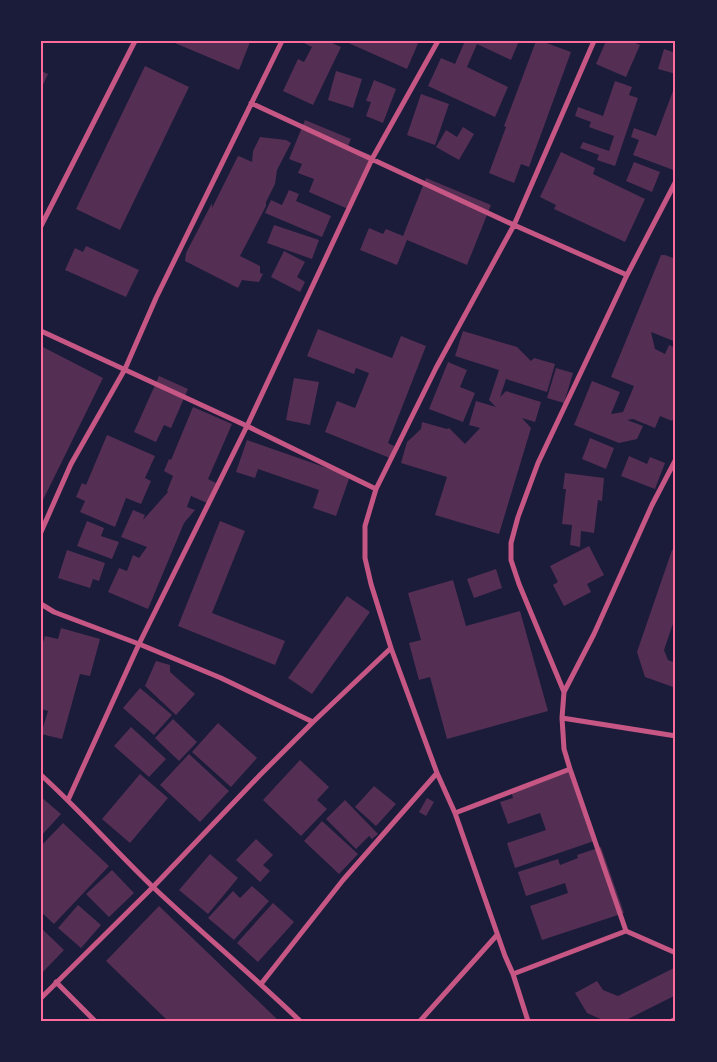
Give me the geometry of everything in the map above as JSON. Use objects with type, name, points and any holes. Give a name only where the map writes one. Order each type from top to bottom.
[{"type":"street","points":[[41,226],[135,41]]},
{"type":"street","points":[[41,532],[70,464],[125,369],[156,298],[282,41]]},
{"type":"street","points":[[68,800],[139,644],[247,426],[372,159],[438,41]]},
{"type":"street","points":[[528,1021],[455,813],[437,773],[391,648],[365,558],[364,526],[376,489],[436,368],[514,225],[594,41]]},
{"type":"street","points":[[251,103],[514,225],[627,275]]},
{"type":"street","points":[[564,692],[511,560],[511,543],[518,517],[538,463],[627,275],[676,182]]},
{"type":"street","points":[[41,331],[247,426],[376,489]]},
{"type":"street","points":[[626,931],[564,749],[562,718],[564,692],[594,634],[652,505],[676,459]]},
{"type":"street","points":[[41,604],[54,612],[221,678],[313,722]]},
{"type":"street","points":[[41,998],[153,887],[313,722],[391,648]]},
{"type":"street","points":[[562,718],[676,736]]},
{"type":"street","points":[[455,813],[570,769]]},
{"type":"street","points":[[261,984],[343,880],[437,773]]},
{"type":"street","points":[[41,775],[153,887],[300,1021]]},
{"type":"street","points":[[513,974],[626,931],[676,953]]},
{"type":"street","points":[[420,1021],[497,935]]},
{"type":"street","points":[[56,982],[95,1021]]},
{"type":"street","points":[[672,1021],[676,1019]]},
{"type":"building","points":[[170,41],[248,41],[250,42],[239,70]]},
{"type":"building","points":[[300,41],[328,41],[341,47],[313,105],[283,91],[298,59],[304,62],[312,47]]},
{"type":"building","points":[[344,41],[419,41],[407,69]]},
{"type":"building","points":[[465,41],[519,41],[511,60],[477,44],[467,67],[508,87],[495,117],[428,86],[441,58],[455,64]]},
{"type":"building","points":[[536,41],[571,52],[529,167],[521,164],[514,183],[489,173],[506,127],[504,126]]},
{"type":"building","points":[[606,41],[631,41],[640,45],[626,77],[596,64]]},
{"type":"building","points":[[664,49],[676,53],[676,74],[658,69]]},
{"type":"building","points":[[145,66],[189,87],[120,230],[76,209]]},
{"type":"building","points":[[41,71],[48,74],[41,89]]},
{"type":"building","points":[[336,71],[362,79],[353,108],[328,100]]},
{"type":"building","points":[[374,80],[396,89],[383,123],[366,116],[371,102],[366,101]]},
{"type":"building","points":[[615,81],[632,87],[629,95],[638,98],[615,166],[597,160],[599,155],[580,148],[583,142],[609,151],[614,136],[589,127],[591,122],[575,116],[578,107],[603,116]]},
{"type":"building","points":[[676,83],[676,171],[633,155],[639,140],[631,137],[634,128],[656,136]]},
{"type":"building","points":[[421,94],[449,104],[435,145],[407,135]]},
{"type":"building","points":[[305,120],[351,139],[348,146],[371,155],[348,209],[309,192],[314,179],[298,173],[302,164],[289,159]]},
{"type":"building","points":[[463,127],[474,134],[459,160],[436,147],[446,130],[457,137]]},
{"type":"building","points":[[260,137],[286,140],[291,143],[277,170],[275,184],[266,202],[266,206],[240,256],[260,266],[260,273],[263,274],[259,282],[242,280],[238,288],[185,261],[186,253],[212,203],[212,208],[238,156],[252,162],[253,151]]},
{"type":"building","points":[[561,152],[595,168],[593,174],[645,199],[625,242],[554,209],[556,205],[540,197]]},
{"type":"building","points":[[634,162],[660,172],[652,192],[626,181]]},
{"type":"building","points":[[426,178],[491,205],[467,265],[407,240],[397,265],[360,250],[369,228],[383,234],[386,229],[403,236]]},
{"type":"building","points":[[289,190],[299,194],[296,201],[331,216],[322,237],[265,213],[271,200],[282,205]]},
{"type":"building","points":[[274,225],[319,240],[312,259],[267,243]]},
{"type":"building","points":[[86,246],[139,270],[126,297],[65,270],[75,248],[83,252]]},
{"type":"building","points":[[284,251],[305,262],[297,277],[305,282],[300,292],[271,277]]},
{"type":"building","points":[[661,255],[676,259],[676,342],[651,332],[655,349],[665,354],[669,345],[676,348],[676,413],[672,421],[660,416],[655,428],[633,419],[627,420],[643,426],[637,439],[619,443],[574,425],[592,381],[620,392],[611,414],[623,412],[634,386],[611,377]]},
{"type":"building","points":[[318,329],[392,358],[401,336],[426,346],[388,443],[394,446],[390,458],[325,432],[337,401],[355,408],[369,373],[356,368],[354,374],[307,356]]},
{"type":"building","points":[[463,331],[517,347],[531,361],[534,358],[555,364],[547,392],[506,379],[500,397],[506,391],[541,402],[535,422],[522,418],[531,428],[499,534],[435,515],[447,477],[401,463],[407,442],[421,429],[422,422],[449,428],[465,444],[480,428],[469,425],[476,401],[496,407],[489,400],[499,370],[455,356]]},
{"type":"building","points":[[41,346],[103,378],[41,504]]},
{"type":"building","points":[[448,362],[467,370],[460,387],[475,393],[463,422],[429,409]]},
{"type":"building","points":[[556,368],[573,373],[564,403],[547,398]]},
{"type":"building","points":[[159,376],[188,389],[171,428],[164,425],[156,442],[134,432]]},
{"type":"building","points":[[294,378],[319,382],[310,425],[286,420]]},
{"type":"building","points":[[193,407],[232,424],[208,479],[216,483],[207,503],[191,496],[187,507],[195,510],[184,523],[148,609],[108,592],[119,568],[127,571],[133,555],[139,558],[147,547],[121,537],[133,510],[145,515],[143,520],[168,492],[173,476],[164,471],[169,459],[171,460]]},
{"type":"building","points":[[107,435],[155,456],[145,478],[151,481],[141,504],[126,498],[115,527],[80,512],[85,501],[76,497],[82,483],[86,485]]},
{"type":"building","points":[[590,438],[614,448],[606,469],[582,459]]},
{"type":"building","points":[[247,440],[350,476],[336,516],[313,508],[319,490],[258,469],[255,478],[236,472]]},
{"type":"building","points":[[629,456],[647,464],[650,457],[665,463],[655,489],[621,476]]},
{"type":"building","points":[[565,473],[604,478],[602,501],[598,500],[594,533],[581,531],[580,547],[570,545],[572,525],[562,524],[566,489],[563,489]]},
{"type":"building","points":[[87,521],[104,528],[101,536],[119,542],[112,559],[77,546]]},
{"type":"building","points":[[220,521],[245,531],[212,613],[285,641],[275,665],[178,626]]},
{"type":"building","points":[[589,546],[604,575],[587,584],[591,592],[564,606],[553,585],[558,582],[550,566]]},
{"type":"building","points":[[676,548],[676,615],[664,650],[668,660],[676,663],[676,688],[645,677],[637,652],[672,550]]},
{"type":"building","points":[[67,550],[105,563],[99,581],[93,579],[90,588],[58,578]]},
{"type":"building","points":[[496,569],[502,588],[474,598],[467,579]]},
{"type":"building","points":[[453,580],[466,626],[520,611],[548,711],[447,739],[430,677],[419,680],[409,643],[421,640],[408,593]]},
{"type":"building","points":[[347,596],[370,612],[312,694],[288,678]]},
{"type":"building","points":[[61,628],[100,639],[90,676],[80,674],[62,739],[41,734],[48,711],[41,709],[41,649],[45,636],[58,639]]},
{"type":"building","points":[[156,661],[170,665],[170,672],[195,694],[176,715],[145,686]]},
{"type":"building","points":[[140,688],[172,715],[154,735],[123,708]]},
{"type":"building","points":[[173,719],[197,742],[179,761],[155,738]]},
{"type":"building","points":[[218,723],[257,758],[231,787],[192,752]]},
{"type":"building","points":[[131,727],[166,759],[149,777],[114,746]]},
{"type":"building","points":[[189,754],[229,791],[200,822],[160,785]]},
{"type":"building","points":[[300,760],[329,787],[317,800],[327,809],[301,836],[263,800]]},
{"type":"building","points":[[573,770],[597,840],[515,868],[507,843],[546,830],[540,813],[508,824],[500,802],[513,798],[511,791]]},
{"type":"building","points":[[140,774],[168,798],[130,843],[102,819]]},
{"type":"building","points":[[374,786],[396,804],[376,826],[355,807]]},
{"type":"building","points":[[41,797],[61,814],[41,836]]},
{"type":"building","points":[[427,798],[434,802],[426,816],[419,812]]},
{"type":"building","points":[[345,800],[378,834],[372,839],[369,836],[356,849],[326,819]]},
{"type":"building","points":[[322,821],[358,854],[339,874],[304,841]]},
{"type":"building","points":[[63,823],[109,866],[54,924],[41,912],[41,846]]},
{"type":"building","points":[[256,839],[273,855],[263,865],[270,871],[260,882],[236,860]]},
{"type":"building","points":[[601,847],[624,913],[542,940],[530,906],[568,893],[565,883],[526,896],[518,872],[558,859],[560,865],[578,858],[577,855]]},
{"type":"building","points":[[210,854],[238,878],[208,914],[179,890]]},
{"type":"building","points":[[112,870],[134,893],[109,917],[86,894]]},
{"type":"building","points":[[252,886],[269,901],[234,940],[208,918],[233,891],[240,898]]},
{"type":"building","points":[[273,903],[294,922],[258,962],[237,943]]},
{"type":"building","points":[[78,905],[101,925],[81,948],[58,928]]},
{"type":"building","points":[[159,906],[279,1021],[168,1021],[106,961]]},
{"type":"building","points":[[41,928],[64,950],[41,974]]},
{"type":"building","points":[[676,967],[676,995],[624,1021],[605,1021],[587,1013],[575,993],[597,981],[603,990],[618,996]]}]
